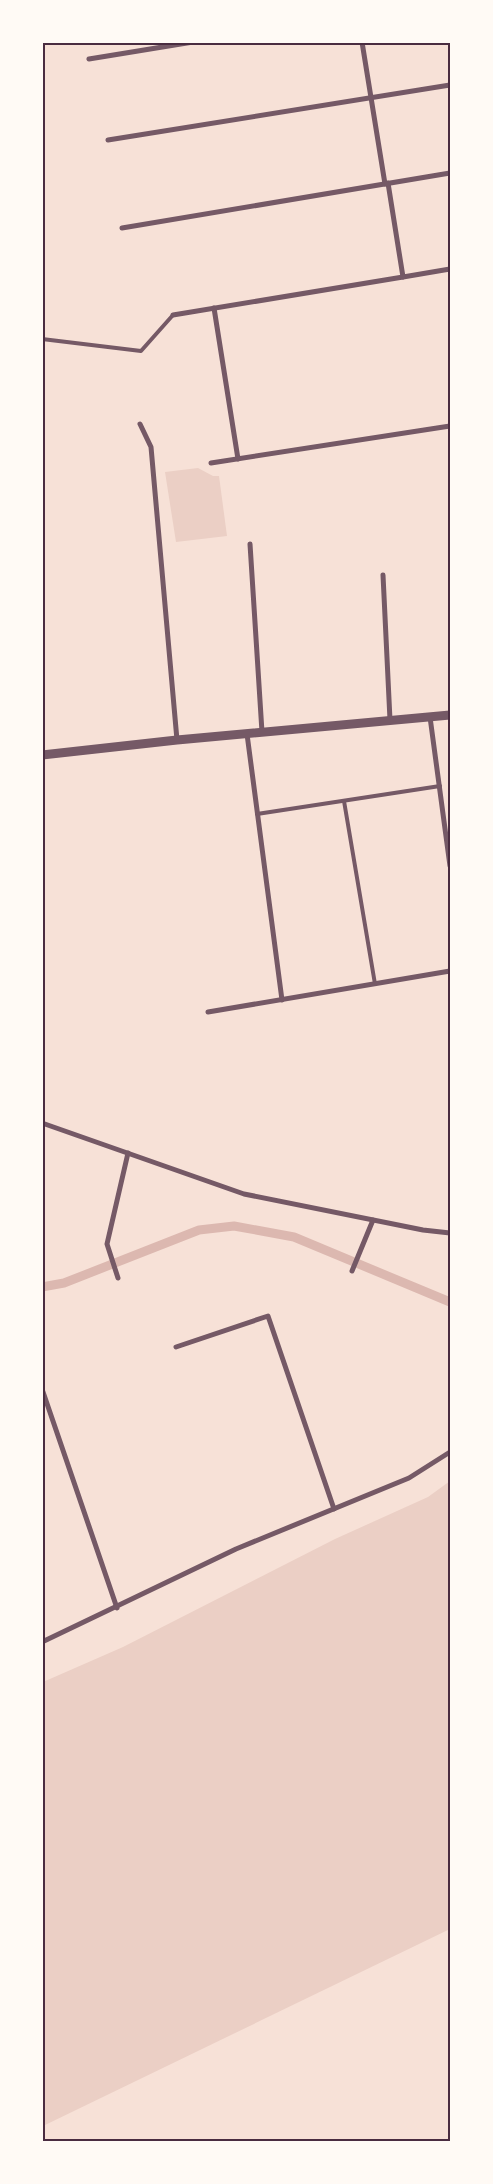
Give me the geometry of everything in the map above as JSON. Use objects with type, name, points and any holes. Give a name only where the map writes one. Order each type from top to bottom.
[{"type":"street","points":[[150,42],[150,50]]},
{"type":"street","points":[[89,59],[193,42]]},
{"type":"street","points":[[362,42],[403,277]]},
{"type":"street","points":[[108,140],[450,85]]},
{"type":"street","points":[[122,228],[450,173]]},
{"type":"street","points":[[173,315],[450,269]]},
{"type":"street","points":[[214,308],[238,459]]},
{"type":"street","points":[[140,424],[151,447],[177,740]]},
{"type":"street","points":[[211,463],[450,426]]},
{"type":"street","points":[[250,544],[262,732]]},
{"type":"street","points":[[383,575],[390,720]]},
{"type":"street","points":[[42,755],[177,740],[450,715]]},
{"type":"street","points":[[430,717],[441,786],[450,866]]},
{"type":"street","points":[[247,734],[282,1000]]},
{"type":"street","points":[[208,1012],[450,971]]},
{"type":"street","points":[[42,1122],[244,1194],[373,1220],[450,1233]]},
{"type":"street","points":[[118,1278],[107,1244],[128,1153]]},
{"type":"street","points":[[352,1271],[373,1220]]},
{"type":"street","points":[[176,1347],[268,1316],[334,1509]]},
{"type":"street","points":[[42,1389],[117,1608]]},
{"type":"street","points":[[42,1642],[117,1608],[236,1549],[409,1478],[450,1452]]},
{"type":"lane","points":[[42,339],[141,351],[173,315]]},
{"type":"lane","points":[[257,814],[441,786]]},
{"type":"lane","points":[[344,801],[375,984]]},
{"type":"shaded area","points":[[198,468],[213,476],[219,476],[227,536],[176,542],[165,472]]},
{"type":"shaded area","points":[[450,1481],[450,1929],[43,2126],[43,1682],[123,1647],[335,1539],[428,1497]]},
{"type":"waterway","points":[[42,1287],[64,1283],[199,1230],[234,1226],[294,1237],[450,1302]]}]
